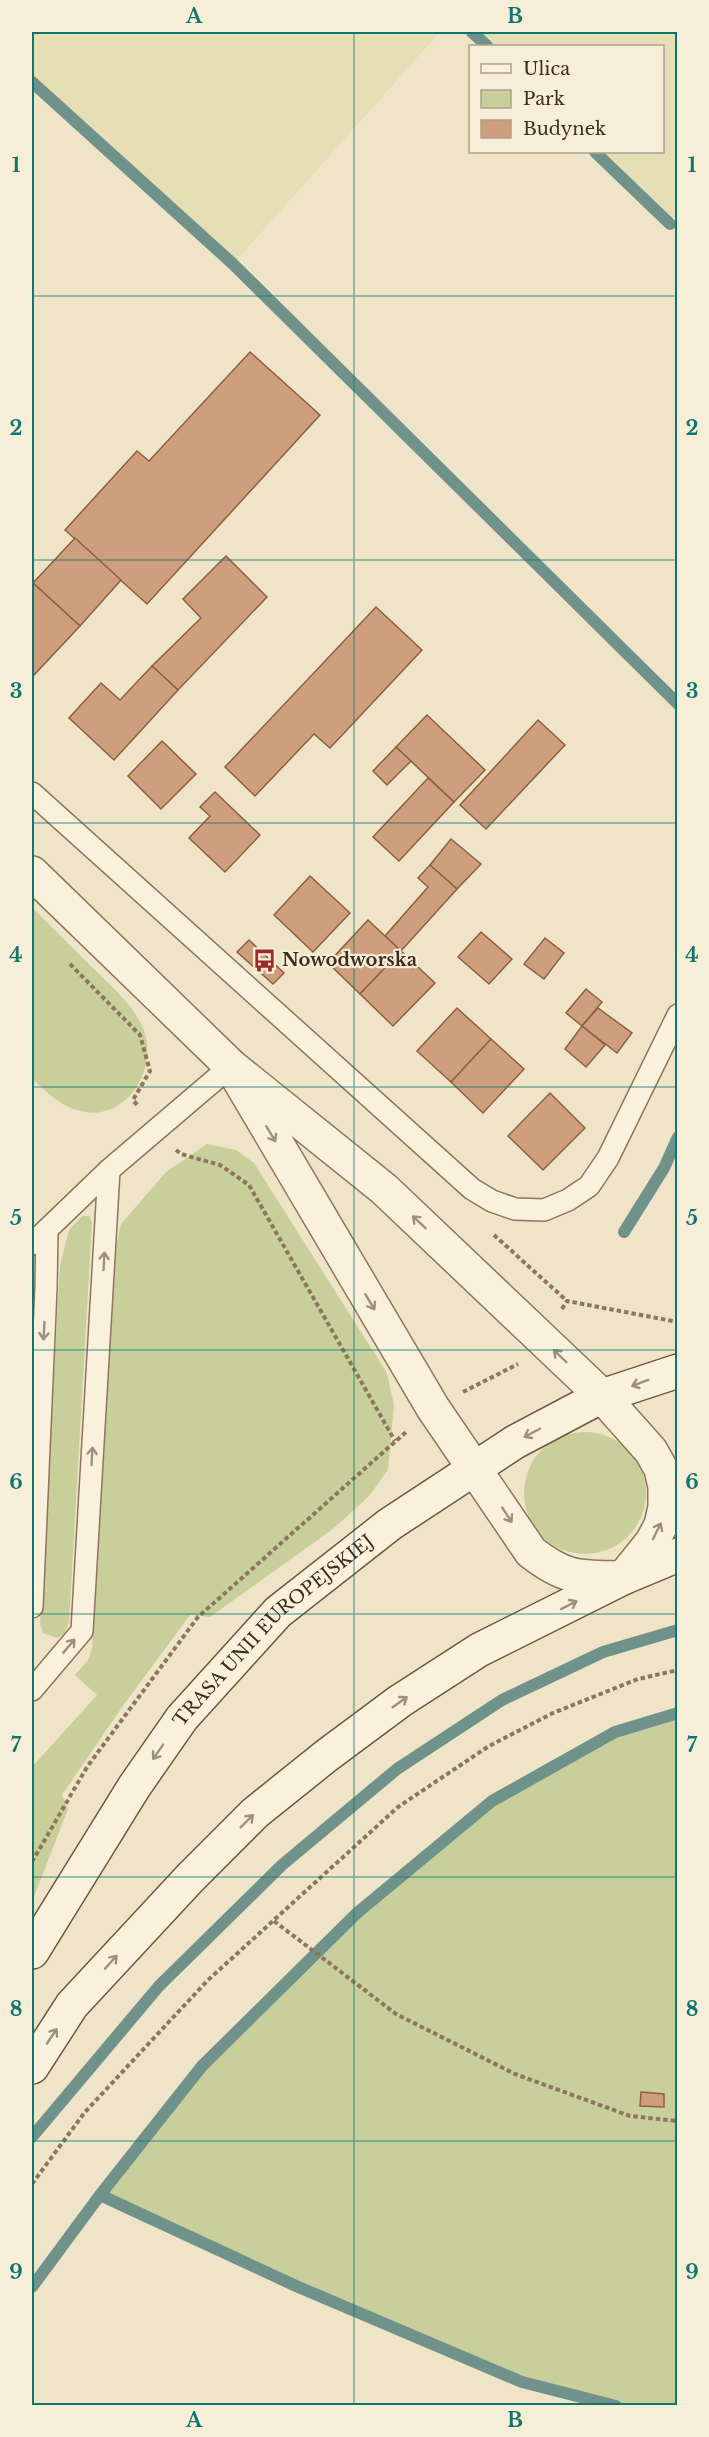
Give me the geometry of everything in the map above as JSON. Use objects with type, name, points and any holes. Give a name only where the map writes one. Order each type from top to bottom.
[{"type":"main road","points":[[32,873],[231,1066],[384,1189],[603,1396],[651,1451],[661,1469],[665,1487],[665,1507],[661,1525],[652,1542],[623,1578]]},
{"type":"main road","points":[[231,1066],[433,1408],[531,1552],[548,1566],[566,1575],[623,1578]]},
{"type":"main road","points":[[603,1396],[678,1371]]},
{"type":"main road","name":"TRASA UNII EUROPEJSKIEJ","points":[[32,1952],[134,1787],[182,1718],[278,1612],[390,1524],[475,1467],[515,1442],[603,1396]]},
{"type":"main road","points":[[32,2067],[80,1997],[190,1878],[255,1813],[326,1756],[400,1701],[479,1650],[623,1578],[678,1555]]},
{"type":"lane","points":[[32,793],[472,1189],[503,1205],[515,1209],[544,1210],[567,1200],[589,1186],[608,1158],[678,1015]]},
{"type":"lane","points":[[32,1606],[46,1288],[39,1237],[109,1170],[231,1066]]},
{"type":"lane","points":[[32,1690],[82,1631],[109,1170]]},
{"type":"lane","points":[[32,1305],[46,1288]]},
{"type":"path","points":[[65,959],[140,1035],[150,1071],[133,1100],[157,1131],[181,1154],[220,1165],[249,1185],[395,1441]]},
{"type":"path","points":[[492,1233],[567,1301]]},
{"type":"path","points":[[32,2184],[85,2112],[207,1981],[398,1807],[489,1746],[553,1713],[638,1679],[678,1670]]},
{"type":"path","points":[[274,1921],[396,2014],[515,2074],[630,2116],[678,2121]]},
{"type":"shaded area","points":[[32,32],[440,32],[233,264],[32,82]]},
{"type":"shaded area","points":[[472,32],[677,32],[678,205],[670,224],[596,153],[664,153],[664,45],[486,45]]},
{"type":"green space","points":[[32,907],[123,998],[143,1028],[147,1044],[147,1060],[143,1075],[125,1101],[112,1109],[97,1113],[73,1109],[53,1098],[32,1078]]},
{"type":"green space","points":[[207,1144],[236,1150],[254,1163],[387,1373],[394,1405],[388,1470],[369,1496],[333,1529],[210,1617],[190,1615],[125,1703],[62,1795],[68,1809],[32,1902],[32,1767],[97,1695],[75,1675],[88,1660],[92,1649],[114,1253],[121,1224],[166,1172]]},
{"type":"green space","points":[[82,1216],[89,1216],[92,1222],[69,1623],[64,1634],[57,1638],[43,1633],[40,1624],[60,1265],[69,1230]]},
{"type":"green space","points":[[585,1432],[608,1437],[619,1442],[628,1450],[636,1459],[641,1470],[646,1493],[641,1516],[636,1527],[628,1536],[619,1544],[608,1549],[585,1554],[562,1549],[551,1544],[542,1536],[534,1527],[529,1516],[524,1493],[529,1470],[534,1459],[542,1450],[551,1442],[562,1437]]},
{"type":"green space","points":[[677,1713],[677,2405],[616,2405],[522,2382],[296,2286],[100,2195],[202,2066],[357,1913],[492,1801],[615,1732]]},
{"type":"building","points":[[250,352],[320,415],[147,604],[65,530],[137,451],[149,461]]},
{"type":"building","points":[[75,538],[121,580],[80,626],[33,583]]},
{"type":"building","points":[[226,556],[267,597],[178,690],[152,666],[201,618],[183,599]]},
{"type":"building","points":[[33,583],[80,626],[32,677],[32,585]]},
{"type":"building","points":[[376,607],[422,650],[330,748],[314,734],[255,796],[225,767]]},
{"type":"building","points":[[152,666],[178,690],[114,760],[69,718],[101,683],[120,700]]},
{"type":"building","points":[[427,715],[485,770],[454,802],[396,747]]},
{"type":"building","points":[[538,720],[565,745],[486,829],[460,805]]},
{"type":"building","points":[[162,741],[196,774],[161,809],[128,776]]},
{"type":"building","points":[[396,747],[411,761],[387,785],[373,771]]},
{"type":"building","points":[[428,778],[454,802],[399,861],[373,837]]},
{"type":"building","points":[[215,792],[260,835],[225,872],[189,838],[210,816],[200,807]]},
{"type":"building","points":[[451,839],[481,864],[457,889],[430,865]]},
{"type":"building","points":[[430,865],[457,889],[401,951],[385,936],[428,887],[418,878]]},
{"type":"building","points":[[310,876],[350,913],[313,952],[274,915]]},
{"type":"building","points":[[368,920],[401,951],[360,994],[328,963]]},
{"type":"building","points":[[481,932],[512,959],[489,984],[458,957]]},
{"type":"building","points":[[545,938],[564,953],[544,979],[524,964]]},
{"type":"building","points":[[249,940],[284,973],[273,984],[237,952]]},
{"type":"building","points":[[401,951],[435,983],[393,1026],[360,994]]},
{"type":"building","points":[[586,989],[602,1002],[582,1026],[566,1013]]},
{"type":"building","points":[[457,1008],[491,1039],[451,1082],[417,1051]]},
{"type":"building","points":[[598,1008],[632,1033],[617,1053],[582,1026]]},
{"type":"building","points":[[582,1026],[605,1045],[586,1067],[565,1049]]},
{"type":"building","points":[[491,1039],[524,1069],[483,1113],[451,1082]]},
{"type":"building","points":[[550,1093],[585,1128],[543,1170],[508,1136]]},
{"type":"building","points":[[641,2092],[664,2094],[664,2107],[640,2106]]},
{"type":"waterway","points":[[472,32],[486,45]]},
{"type":"waterway","points":[[32,82],[233,264],[678,704]]},
{"type":"waterway","points":[[596,153],[670,224]]},
{"type":"waterway","points":[[624,1232],[664,1168],[678,1137]]},
{"type":"waterway","points":[[32,2137],[159,1986],[282,1865],[397,1769],[502,1700],[603,1652],[678,1630]]},
{"type":"waterway","points":[[32,2287],[100,2195],[202,2066],[357,1913],[492,1801],[615,1732],[678,1713]]},
{"type":"waterway","points":[[100,2195],[296,2286],[522,2382],[616,2406]]},
{"type":"place","name":"Nowodworska","points":[[264,960]]}]
